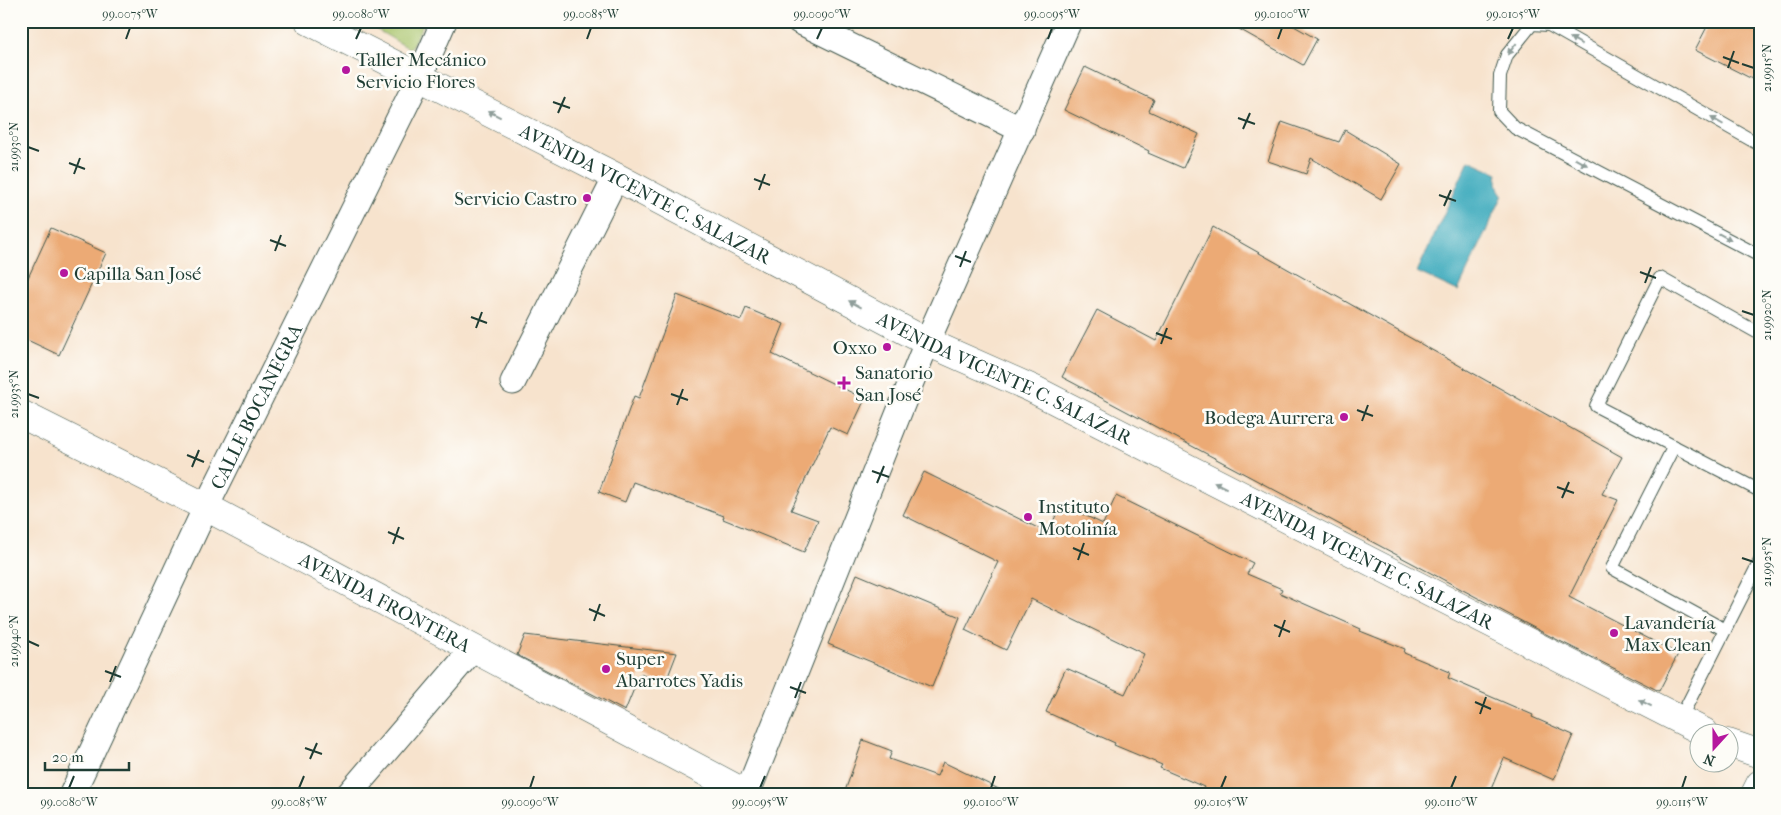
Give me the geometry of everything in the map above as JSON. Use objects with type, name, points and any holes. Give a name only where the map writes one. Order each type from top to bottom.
[{"type":"street","name":"AVENIDA VICENTE C. SALAZAR","points":[[309,21],[616,176],[928,342],[1033,389],[1688,725]]},
{"type":"street","name":"CALLE BOCANEGRA","points":[[72,794],[206,507],[420,76],[444,21]]},
{"type":"street","points":[[799,21],[1022,130]]},
{"type":"street","points":[[747,794],[928,342],[1069,21]]},
{"type":"street","points":[[513,382],[616,176]]},
{"type":"street","name":"AVENIDA FRONTERA","points":[[21,414],[206,507],[747,794]]},
{"type":"street","points":[[348,794],[474,649]]},
{"type":"street","points":[[1738,746],[1760,754]]},
{"type":"street","points":[[1755,794],[1760,784]]},
{"type":"lane","points":[[1760,146],[1549,25],[1532,24],[1507,55],[1500,76],[1499,111],[1515,128],[1760,256]]},
{"type":"lane","points":[[1760,334],[1660,278],[1596,406],[1760,491]]},
{"type":"lane","points":[[1674,446],[1612,568],[1725,630]]},
{"type":"lane","points":[[1679,721],[1760,561]]},
{"type":"green space","points":[[362,21],[425,21],[410,49]]},
{"type":"water","points":[[1469,160],[1498,173],[1497,185],[1503,195],[1458,291],[1417,272]]},
{"type":"building","points":[[1225,21],[1285,21],[1317,39],[1303,65]]},
{"type":"building","points":[[1710,21],[1760,21],[1760,83],[1695,50]]},
{"type":"building","points":[[1085,67],[1154,100],[1149,111],[1199,134],[1183,168],[1148,153],[1149,151],[1064,110]]},
{"type":"building","points":[[1282,122],[1339,142],[1345,130],[1401,164],[1381,199],[1311,158],[1306,174],[1268,161]]},
{"type":"building","name":"Bodega Aurrera","points":[[1213,227],[1622,457],[1602,494],[1618,500],[1569,597],[1678,654],[1659,691],[1540,631],[1062,377],[1097,310],[1156,341]]},
{"type":"building","name":"Capilla San José","points":[[51,228],[106,253],[59,355],[21,337],[21,293]]},
{"type":"building","points":[[677,295],[741,320],[746,308],[784,324],[772,354],[865,399],[848,435],[830,427],[791,510],[818,520],[804,552],[723,519],[724,516],[633,482],[625,502],[599,492],[634,396],[639,398]]},
{"type":"building","points":[[924,472],[1048,533],[1061,504],[1103,524],[1116,496],[1253,563],[1247,574],[1282,589],[1280,593],[1361,629],[1360,631],[1405,649],[1404,653],[1450,672],[1448,678],[1533,715],[1532,717],[1573,735],[1554,780],[1504,758],[1489,794],[1201,794],[1204,787],[1160,768],[1162,765],[1114,745],[1115,743],[1046,712],[1066,668],[1125,694],[1144,654],[1031,599],[1006,650],[965,630],[998,562],[903,515]]},
{"type":"building","points":[[857,574],[960,617],[932,687],[828,644]]},
{"type":"building","points":[[525,635],[677,653],[665,684],[640,674],[625,711],[517,655]]},
{"type":"building","points":[[863,740],[892,751],[889,759],[937,776],[943,762],[1009,794],[844,794]]},
{"type":"place","name":"Taller Mecánico Servicio Flores","points":[[346,70]]},
{"type":"place","name":"Servicio Castro","points":[[587,198]]},
{"type":"place","name":"Capilla San José","points":[[64,273]]},
{"type":"place","name":"Oxxo","points":[[887,347]]},
{"type":"place","name":"Sanatorio San José","points":[[844,383]]},
{"type":"place","name":"Bodega Aurrera","points":[[1344,417]]},
{"type":"place","name":"Instituto Motolinía","points":[[1028,517]]},
{"type":"place","name":"Lavandería Max Clean","points":[[1614,633]]},
{"type":"place","name":"Super Abarrotes Yadis","points":[[606,669]]}]
